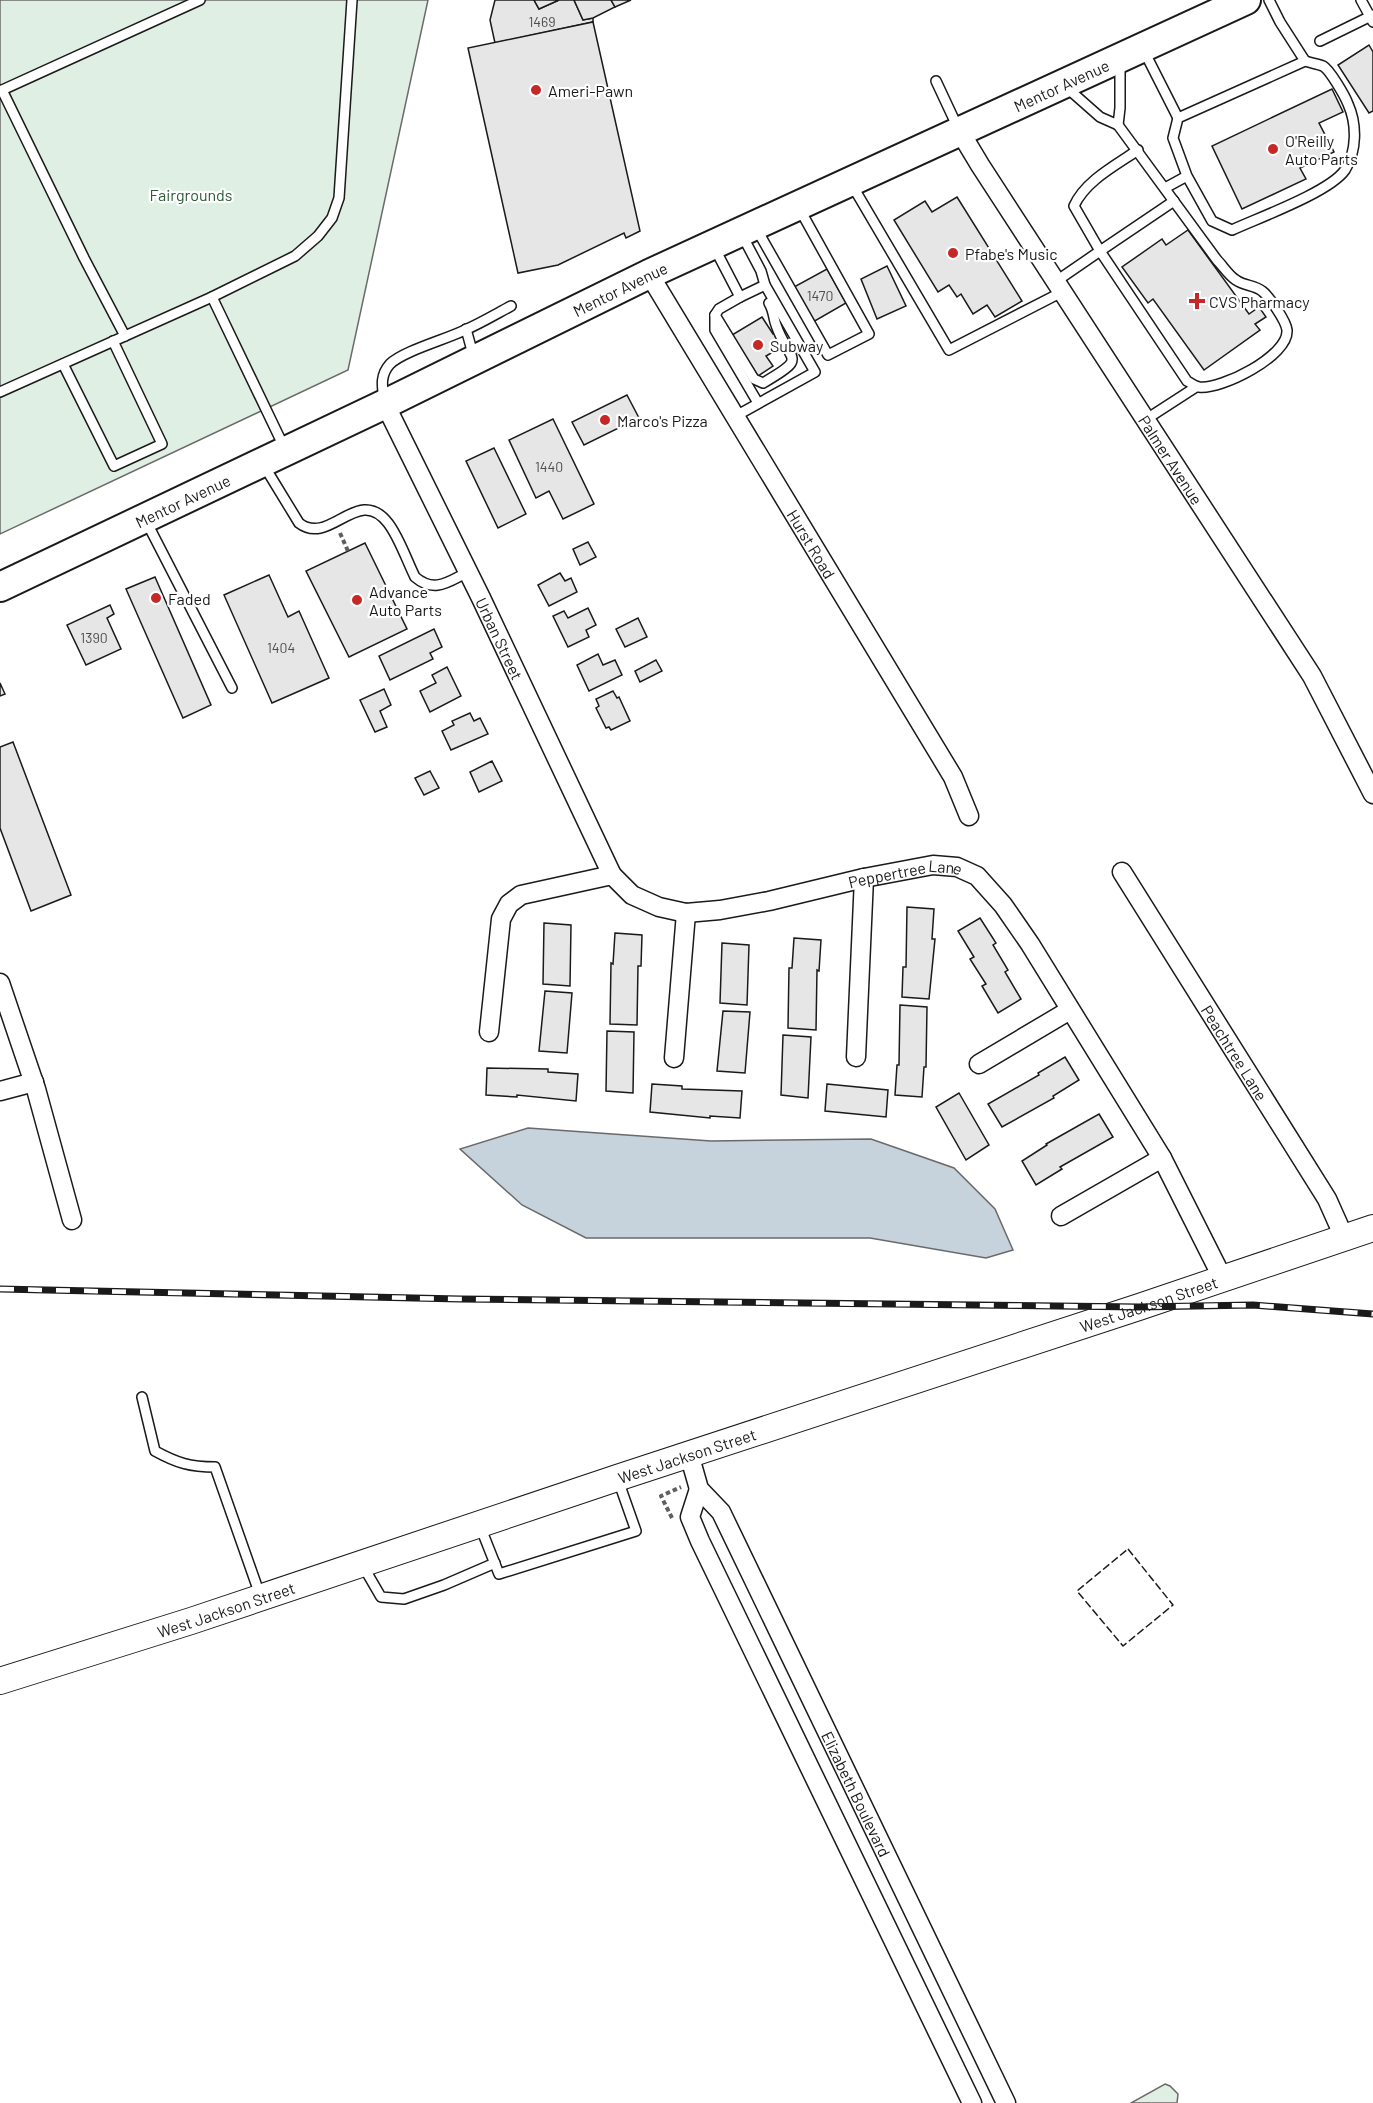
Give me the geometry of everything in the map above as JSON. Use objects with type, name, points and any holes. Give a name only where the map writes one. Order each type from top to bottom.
[{"type":"main road","name":"Mentor Avenue","points":[[0,587],[385,404],[649,274],[1246,0]]},
{"type":"street","name":"Palmer Avenue","points":[[959,130],[1312,676],[1373,794]]},
{"type":"street","name":"Hurst Road","points":[[649,274],[953,777],[969,816]]},
{"type":"street","name":"Urban Street","points":[[385,404],[468,572],[612,875]]},
{"type":"street","name":"Peppertree Lane","points":[[612,875],[632,895],[659,907],[686,913],[759,903],[864,878],[933,865],[957,867],[977,876],[1003,904],[1030,944],[1162,1158],[1224,1279]]},
{"type":"street","name":"Peachtree Lane","points":[[1122,872],[1327,1200],[1344,1237]]},
{"type":"street","points":[[489,1032],[501,919],[509,903],[522,895],[612,875]]},
{"type":"street","points":[[856,1057],[864,878]]},
{"type":"street","points":[[674,1058],[686,913]]},
{"type":"street","points":[[0,983],[34,1082],[72,1220]]},
{"type":"street","points":[[979,1064],[1070,1010]]},
{"type":"street","points":[[0,1091],[34,1082]]},
{"type":"street","points":[[1061,1216],[1162,1158]]},
{"type":"street","name":"West Jackson Street","points":[[0,1681],[362,1564],[1373,1228]]},
{"type":"street","name":"Elizabeth Boulevard","points":[[689,1454],[699,1489],[722,1512],[1006,2103]]},
{"type":"street","name":"Elizabeth Boulevard","points":[[699,1489],[690,1517],[700,1541],[972,2103]]},
{"type":"lane","points":[[125,336],[1,91],[201,0]]},
{"type":"lane","points":[[0,392],[212,297],[295,256],[318,236],[332,219],[339,198],[352,0]]},
{"type":"lane","points":[[1131,52],[1178,118],[1173,138],[1187,176],[1212,221],[1232,230],[1326,188],[1344,171],[1350,157],[1355,129],[1353,115],[1346,98],[1325,67],[1305,61],[1269,0]]},
{"type":"lane","points":[[1320,41],[1372,18],[1361,0]]},
{"type":"lane","points":[[1118,124],[1131,52]]},
{"type":"lane","points":[[1178,118],[1305,61]]},
{"type":"lane","points":[[936,81],[959,130]]},
{"type":"lane","points":[[1062,84],[1100,117],[1118,124],[1138,150],[1217,260],[1236,280],[1262,291],[1280,314],[1287,330],[1285,342],[1272,355],[1241,376],[1210,387],[1197,387],[1187,381],[1100,251],[1074,206],[1077,198],[1090,185],[1138,150]]},
{"type":"lane","points":[[1165,188],[1187,176]]},
{"type":"lane","points":[[849,182],[949,350],[1059,287],[1100,251],[1174,201]]},
{"type":"lane","points":[[748,230],[828,355],[869,334],[797,206]]},
{"type":"lane","points":[[734,417],[814,372],[765,285],[748,230]]},
{"type":"lane","points":[[712,245],[741,297]]},
{"type":"lane","points":[[758,403],[715,330],[715,315],[719,309],[765,285]]},
{"type":"lane","points":[[715,315],[754,379],[763,382],[788,369],[792,362],[792,355],[775,324],[774,311],[764,294],[765,285]]},
{"type":"lane","points":[[212,297],[299,523],[305,528],[320,529],[357,510],[367,510],[378,514],[388,523],[416,578],[423,584],[440,585],[468,572]]},
{"type":"lane","points":[[385,404],[382,381],[389,365],[511,306]]},
{"type":"lane","points":[[466,329],[475,360]]},
{"type":"lane","points":[[63,364],[114,466],[162,444],[113,341]]},
{"type":"lane","points":[[1145,420],[1197,387]]},
{"type":"lane","points":[[145,519],[232,688]]},
{"type":"lane","points":[[142,1397],[154,1451],[177,1463],[195,1467],[215,1467],[261,1597]]},
{"type":"lane","points":[[480,1524],[499,1574],[636,1531],[617,1478]]},
{"type":"lane","points":[[362,1564],[381,1597],[404,1599],[495,1563]]},
{"type":"green space","name":"Fairgrounds","points":[[0,0],[428,0],[348,370],[0,534]]},
{"type":"green space","points":[[1165,2084],[1178,2094],[1177,2103],[1131,2103]]},
{"type":"shaded area","points":[[528,1128],[711,1141],[871,1139],[954,1168],[995,1209],[1013,1250],[986,1258],[870,1238],[586,1238],[522,1205],[460,1149]]},
{"type":"building","points":[[495,0],[534,0],[539,9],[559,0],[574,0],[583,20],[593,18],[593,22],[495,43],[490,20]]},
{"type":"building","points":[[534,0],[559,0],[539,9]]},
{"type":"building","points":[[574,0],[611,0],[615,7],[593,18],[583,20]]},
{"type":"building","points":[[611,0],[631,0],[615,7]]},
{"type":"building","points":[[593,22],[640,231],[626,238],[624,233],[558,265],[518,273],[468,48]]},
{"type":"building","points":[[1369,45],[1373,52],[1373,111],[1369,113],[1338,65]]},
{"type":"building","name":"O'Reilly Auto Parts","points":[[1332,89],[1343,112],[1319,123],[1334,152],[1300,168],[1306,179],[1242,209],[1212,146]]},
{"type":"building","name":"Pfabe's Music","points":[[957,197],[1022,301],[995,317],[987,305],[973,314],[961,294],[957,297],[949,285],[938,292],[894,220],[925,201],[932,212]]},
{"type":"building","name":"CVS Pharmacy","points":[[1188,230],[1249,314],[1259,307],[1266,317],[1255,324],[1260,330],[1204,370],[1153,299],[1148,303],[1122,267],[1162,239],[1166,245]]},
{"type":"building","points":[[887,266],[906,306],[877,319],[861,279]]},
{"type":"building","points":[[827,269],[846,303],[813,322],[794,287]]},
{"type":"building","name":"Subway","points":[[762,317],[773,334],[776,332],[780,340],[776,342],[780,348],[766,356],[773,366],[758,376],[732,335]]},
{"type":"building","name":"Marco's Pizza","points":[[627,395],[639,418],[584,445],[572,422]]},
{"type":"building","points":[[553,419],[594,504],[563,519],[549,491],[536,498],[509,440]]},
{"type":"building","points":[[494,448],[526,514],[498,528],[466,461]]},
{"type":"building","points":[[588,542],[596,557],[580,565],[573,549]]},
{"type":"building","name":"Advance Auto Parts","points":[[365,543],[407,629],[349,657],[306,571]]},
{"type":"building","points":[[560,573],[565,581],[571,578],[577,592],[549,606],[538,585]]},
{"type":"building","points":[[269,575],[288,617],[299,611],[329,678],[272,703],[224,595]]},
{"type":"building","points":[[155,577],[211,705],[183,718],[126,589]]},
{"type":"building","points":[[110,605],[114,614],[107,618],[121,649],[86,665],[67,625]]},
{"type":"building","points":[[588,608],[596,625],[586,630],[589,637],[568,647],[553,616],[564,611],[568,618]]},
{"type":"building","points":[[638,618],[647,637],[625,647],[616,629]]},
{"type":"building","points":[[434,629],[442,647],[430,653],[433,659],[390,680],[379,656]]},
{"type":"building","points":[[598,654],[603,665],[615,660],[622,675],[589,691],[577,665]]},
{"type":"building","points":[[656,660],[662,671],[640,682],[635,671]]},
{"type":"building","points":[[447,667],[461,696],[430,712],[420,691],[436,683],[432,675]]},
{"type":"building","points":[[0,683],[5,694],[0,696]]},
{"type":"building","points":[[384,689],[391,705],[380,711],[387,727],[375,732],[360,700]]},
{"type":"building","points":[[613,691],[617,698],[619,697],[630,721],[611,730],[609,727],[606,728],[596,708],[599,706],[596,699]]},
{"type":"building","points":[[470,713],[474,721],[480,718],[488,734],[451,750],[442,731],[454,725],[452,721]]},
{"type":"building","points":[[13,742],[71,895],[31,911],[0,828],[0,747]]},
{"type":"building","points":[[492,761],[502,781],[479,792],[470,772]]},
{"type":"building","points":[[430,771],[439,788],[424,795],[415,778]]},
{"type":"building","points":[[907,907],[934,909],[932,939],[935,939],[929,999],[902,997],[903,967],[906,967]]},
{"type":"building","points":[[980,918],[996,943],[993,945],[1008,970],[1005,972],[1021,999],[998,1013],[982,986],[986,984],[970,959],[974,957],[958,931]]},
{"type":"building","points":[[544,923],[571,925],[570,986],[543,984]]},
{"type":"building","points":[[615,933],[642,935],[641,966],[638,966],[637,1025],[610,1024],[611,963],[613,964]]},
{"type":"building","points":[[794,938],[821,940],[819,971],[817,970],[816,1030],[788,1028],[789,968],[792,968]]},
{"type":"building","points":[[722,943],[749,945],[747,1005],[720,1003]]},
{"type":"building","points":[[545,991],[572,993],[567,1053],[539,1051]]},
{"type":"building","points":[[900,1005],[927,1007],[926,1067],[924,1067],[922,1097],[895,1095],[897,1065],[899,1065]]},
{"type":"building","points":[[723,1011],[750,1012],[745,1073],[717,1071]]},
{"type":"building","points":[[607,1031],[634,1032],[633,1093],[606,1091]]},
{"type":"building","points":[[783,1035],[811,1037],[808,1098],[781,1095]]},
{"type":"building","points":[[1065,1057],[1079,1080],[1053,1096],[1054,1098],[1002,1127],[988,1104],[1039,1075],[1038,1073]]},
{"type":"building","points":[[487,1068],[548,1069],[548,1072],[578,1074],[576,1101],[517,1095],[517,1097],[486,1095]]},
{"type":"building","points":[[652,1084],[682,1086],[682,1089],[742,1091],[740,1118],[710,1116],[710,1118],[650,1112]]},
{"type":"building","points":[[827,1084],[888,1090],[886,1117],[825,1111]]},
{"type":"building","points":[[959,1093],[989,1145],[966,1160],[936,1107]]},
{"type":"building","points":[[1099,1114],[1113,1137],[1060,1167],[1062,1169],[1036,1185],[1022,1161],[1046,1144]]},
{"type":"railway","points":[[0,1289],[460,1299],[1139,1307],[1253,1305],[1373,1314]]},
{"type":"fence","points":[[1128,1549],[1173,1605],[1123,1646],[1077,1591],[1128,1549]]},
{"type":"place","name":"Ameri-Pawn","points":[[536,90]]},
{"type":"place","name":"O'Reilly Auto Parts","points":[[1273,149]]},
{"type":"place","name":"Pfabe's Music","points":[[953,253]]},
{"type":"place","name":"CVS Pharmacy","points":[[1197,301]]},
{"type":"place","name":"Subway","points":[[758,345]]},
{"type":"place","name":"Marco's Pizza","points":[[605,420]]},
{"type":"place","name":"Faded","points":[[156,598]]},
{"type":"place","name":"Advance Auto Parts","points":[[357,600]]}]
